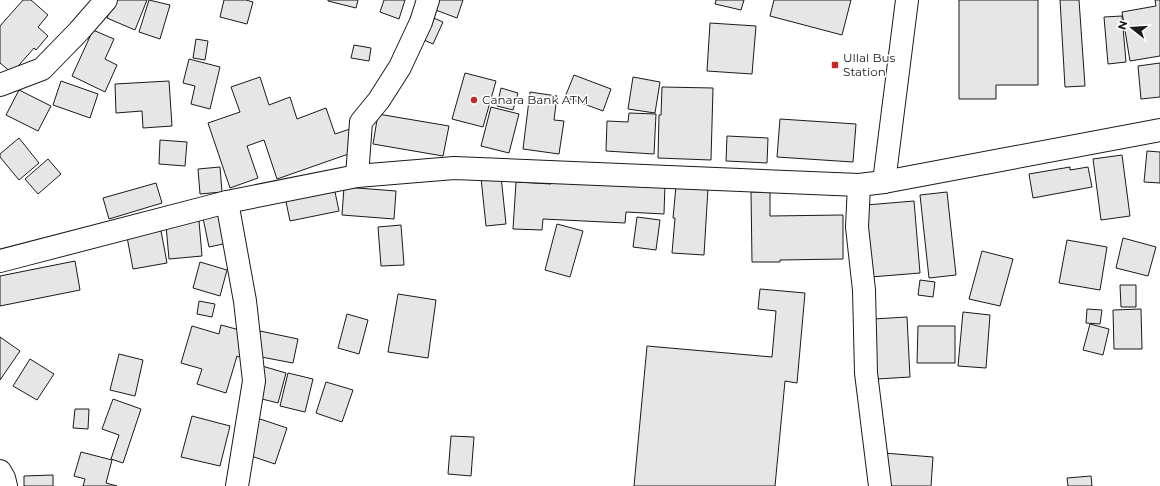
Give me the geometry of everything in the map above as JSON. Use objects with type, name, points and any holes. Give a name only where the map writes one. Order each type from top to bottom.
[{"type":"street","points":[[0,85],[42,69],[79,31],[106,0]]},
{"type":"street","points":[[357,176],[361,122],[379,100],[400,67],[421,22],[428,0]]},
{"type":"street","points":[[884,182],[907,0]]},
{"type":"street","points":[[0,261],[227,202],[357,176],[454,168],[859,184],[884,182],[1160,130]]},
{"type":"street","points":[[859,184],[857,227],[864,290],[866,373],[880,486]]},
{"type":"street","points":[[227,202],[245,301],[254,381],[237,486]]},
{"type":"street","points":[[0,471],[6,486]]},
{"type":"building","points":[[23,0],[31,0],[48,15],[38,27],[48,36],[36,50],[34,48],[12,73],[0,63],[0,26]]},
{"type":"building","points":[[115,0],[147,0],[135,30],[107,18]]},
{"type":"building","points":[[149,0],[170,5],[160,39],[139,32]]},
{"type":"building","points":[[224,0],[246,0],[253,2],[247,24],[220,17]]},
{"type":"building","points":[[328,0],[358,0],[356,8]]},
{"type":"building","points":[[384,0],[405,0],[399,19],[380,12]]},
{"type":"building","points":[[437,0],[463,0],[457,18],[433,9]]},
{"type":"building","points":[[716,0],[744,0],[741,10],[715,4]]},
{"type":"building","points":[[774,0],[851,0],[842,35],[770,16]]},
{"type":"building","points":[[959,0],[1038,0],[1038,85],[996,85],[996,99],[959,99]]},
{"type":"building","points":[[1060,0],[1079,0],[1085,86],[1065,87]]},
{"type":"building","points":[[1155,0],[1160,0],[1160,56],[1130,61],[1122,12],[1156,6]]},
{"type":"building","points":[[429,16],[443,22],[433,44],[419,38]]},
{"type":"building","points":[[1122,16],[1126,62],[1108,64],[1104,17]]},
{"type":"building","points":[[710,23],[756,26],[752,74],[707,71]]},
{"type":"building","points":[[93,30],[114,39],[105,59],[117,65],[105,92],[72,76]]},
{"type":"building","points":[[196,39],[208,41],[205,60],[193,58]]},
{"type":"building","points":[[354,45],[371,48],[369,61],[351,58]]},
{"type":"building","points":[[189,59],[220,67],[210,109],[191,104],[195,86],[183,83]]},
{"type":"building","points":[[1160,63],[1160,97],[1141,99],[1138,66]]},
{"type":"building","name":"Canara Bank ATM","points":[[465,73],[496,81],[483,127],[452,119]]},
{"type":"building","points":[[574,75],[611,89],[603,111],[565,97]]},
{"type":"building","points":[[260,77],[269,105],[290,97],[297,119],[326,108],[335,134],[350,129],[357,151],[277,179],[264,140],[247,146],[258,178],[230,188],[208,123],[240,112],[231,87]]},
{"type":"building","points":[[633,77],[660,82],[655,113],[628,109]]},
{"type":"building","points":[[61,81],[98,94],[90,118],[53,105]]},
{"type":"building","points":[[169,81],[172,126],[143,128],[142,111],[116,113],[115,84]]},
{"type":"building","points":[[662,87],[713,88],[711,160],[658,158],[659,115],[661,115]]},
{"type":"building","points":[[501,88],[518,93],[513,110],[497,106]]},
{"type":"building","points":[[19,90],[51,106],[38,131],[6,115]]},
{"type":"building","points":[[530,92],[557,96],[554,120],[564,121],[559,154],[523,149]]},
{"type":"building","points":[[491,107],[519,114],[509,153],[481,146]]},
{"type":"building","points":[[629,113],[656,114],[654,154],[606,151],[607,121],[628,122]]},
{"type":"building","points":[[378,114],[449,126],[443,156],[373,144]]},
{"type":"building","points":[[780,119],[856,124],[853,162],[777,157]]},
{"type":"building","points":[[727,136],[768,138],[767,163],[726,161]]},
{"type":"building","points":[[19,138],[39,163],[19,180],[0,157],[0,154]]},
{"type":"building","points":[[160,140],[187,142],[185,166],[159,164]]},
{"type":"building","points":[[1147,151],[1160,152],[1160,183],[1144,182]]},
{"type":"building","points":[[1122,155],[1130,216],[1101,220],[1093,159]]},
{"type":"building","points":[[48,159],[61,174],[38,194],[25,179]]},
{"type":"building","points":[[220,167],[222,192],[200,194],[198,169]]},
{"type":"building","points":[[1070,167],[1070,170],[1088,167],[1092,187],[1033,198],[1029,174]]},
{"type":"building","points":[[501,176],[506,224],[486,226],[481,178]]},
{"type":"building","points":[[551,177],[665,183],[664,214],[626,212],[625,223],[543,219],[542,230],[513,229],[516,182],[551,184]]},
{"type":"building","points":[[156,183],[162,203],[109,219],[103,198]]},
{"type":"building","points":[[676,186],[708,188],[704,255],[672,253]]},
{"type":"building","points":[[334,187],[339,211],[290,221],[285,197]]},
{"type":"building","points":[[344,187],[396,191],[394,219],[342,215]]},
{"type":"building","points":[[751,192],[770,192],[770,216],[843,215],[843,259],[752,262]]},
{"type":"building","points":[[947,192],[956,275],[929,278],[920,195]]},
{"type":"building","points":[[914,201],[920,273],[871,277],[866,205]]},
{"type":"building","points":[[222,214],[228,243],[209,247],[203,218]]},
{"type":"building","points":[[637,217],[660,220],[656,250],[633,247]]},
{"type":"building","points":[[199,221],[202,256],[169,259],[166,225]]},
{"type":"building","points":[[557,224],[583,231],[570,277],[545,270]]},
{"type":"building","points":[[401,225],[404,265],[381,266],[378,227]]},
{"type":"building","points":[[161,231],[167,263],[133,269],[127,237]]},
{"type":"building","points":[[1123,238],[1156,247],[1148,276],[1116,268]]},
{"type":"building","points":[[1067,240],[1107,247],[1100,290],[1059,283]]},
{"type":"building","points":[[982,251],[1013,259],[1000,306],[969,299]]},
{"type":"building","points":[[75,261],[80,290],[0,306],[0,276]]},
{"type":"building","points":[[200,262],[227,270],[220,296],[193,288]]},
{"type":"building","points":[[920,280],[935,282],[933,297],[918,295]]},
{"type":"building","points":[[1120,285],[1136,285],[1136,307],[1121,307]]},
{"type":"building","points":[[760,289],[805,293],[797,383],[785,381],[775,486],[634,486],[647,346],[772,357],[776,311],[758,309]]},
{"type":"building","points":[[398,294],[436,300],[428,358],[388,352]]},
{"type":"building","points":[[199,301],[215,304],[212,317],[197,314]]},
{"type":"building","points":[[1087,309],[1102,310],[1100,324],[1086,323]]},
{"type":"building","points":[[1141,309],[1142,349],[1114,349],[1113,310]]},
{"type":"building","points":[[963,312],[990,315],[986,368],[958,366]]},
{"type":"building","points":[[347,314],[368,320],[359,354],[338,348]]},
{"type":"building","points":[[907,317],[910,377],[877,379],[873,319]]},
{"type":"building","points":[[1090,324],[1109,329],[1103,355],[1083,350]]},
{"type":"building","points":[[221,325],[247,332],[239,357],[237,356],[226,393],[197,384],[202,369],[181,363],[192,326],[219,334]]},
{"type":"building","points":[[918,326],[955,326],[955,363],[917,363]]},
{"type":"building","points":[[260,331],[298,339],[293,363],[256,356]]},
{"type":"building","points":[[0,337],[20,351],[0,380]]},
{"type":"building","points":[[119,354],[143,360],[135,396],[110,390]]},
{"type":"building","points":[[30,359],[54,374],[37,400],[13,386]]},
{"type":"building","points":[[262,366],[286,373],[278,403],[254,397]]},
{"type":"building","points":[[288,373],[313,379],[305,412],[280,406]]},
{"type":"building","points":[[326,382],[353,390],[342,422],[316,413]]},
{"type":"building","points":[[113,399],[141,409],[123,463],[111,459],[119,435],[102,429]]},
{"type":"building","points":[[75,409],[89,409],[88,429],[73,428]]},
{"type":"building","points":[[192,416],[230,426],[220,466],[181,457]]},
{"type":"building","points":[[257,418],[287,428],[275,464],[245,454]]},
{"type":"building","points":[[451,436],[474,437],[471,476],[448,474]]},
{"type":"building","points":[[81,452],[112,460],[106,483],[117,486],[83,486],[85,479],[74,476]]},
{"type":"building","points":[[884,453],[933,457],[931,486],[887,486]]},
{"type":"building","points":[[53,475],[53,486],[24,486],[24,476]]},
{"type":"building","points":[[1091,476],[1092,486],[1068,486],[1067,478]]},
{"type":"place","name":"Ullal Bus Station","points":[[835,65]]},
{"type":"place","name":"Canara Bank ATM","points":[[474,100]]}]
